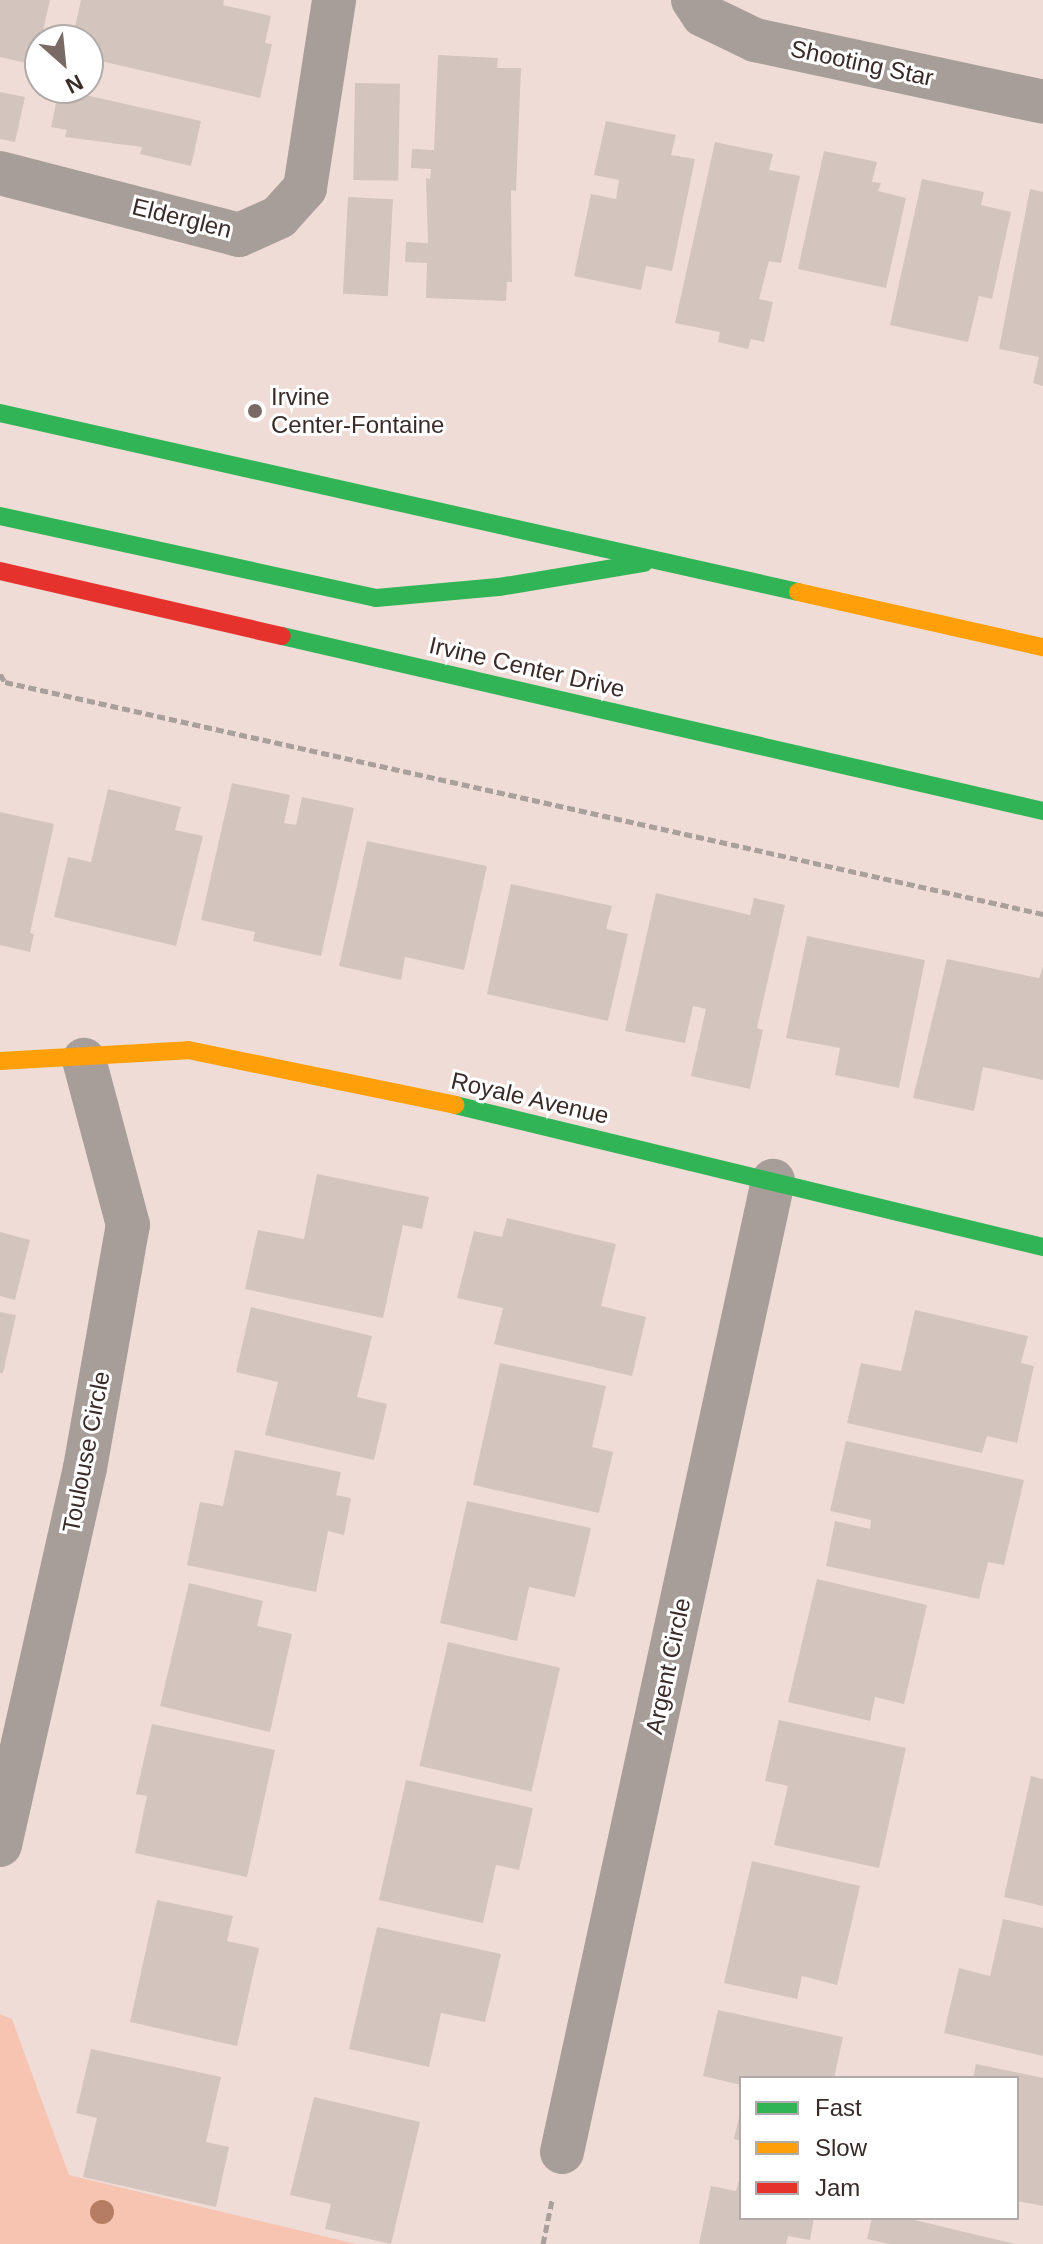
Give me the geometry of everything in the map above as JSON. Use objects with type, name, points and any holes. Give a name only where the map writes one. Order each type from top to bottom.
[{"type":"main road","points":[[0,413],[1043,647]]},
{"type":"main road","points":[[0,516],[376,598],[499,587],[666,560]]},
{"type":"main road","name":"Irvine Center Drive","points":[[0,571],[1043,811]]},
{"type":"main road","name":"Royale Avenue","points":[[0,1061],[84,1060],[188,1050],[407,1093],[1043,1247]]},
{"type":"street","name":"Elderglen","points":[[0,173],[239,235],[279,217],[305,188],[334,0]]},
{"type":"street","name":"Shooting Star","points":[[693,0],[703,15],[755,40],[1043,102]]},
{"type":"street","name":"Toulouse Circle","points":[[0,1845],[85,1468],[128,1225],[84,1060]]},
{"type":"street","name":"Argent Circle","points":[[562,2152],[773,1181]]},
{"type":"path","points":[[0,674],[5,682],[1043,914]]},
{"type":"shaded area","points":[[0,2014],[12,2019],[69,2175],[356,2244],[0,2244]]},
{"type":"building","points":[[0,0],[50,0],[44,24],[24,24],[24,62],[0,57]]},
{"type":"building","points":[[81,0],[224,0],[223,5],[271,16],[265,43],[272,44],[260,98],[104,62],[104,24],[76,24]]},
{"type":"building","points":[[438,55],[498,58],[497,68],[521,68],[516,191],[511,190],[512,282],[507,282],[506,301],[426,298],[427,263],[405,262],[406,242],[428,243],[426,178],[430,179],[431,169],[411,168],[412,149],[434,150]]},
{"type":"building","points":[[355,83],[400,84],[398,181],[353,180]]},
{"type":"building","points":[[0,92],[24,97],[15,142],[0,139]]},
{"type":"building","points":[[104,99],[201,121],[191,166],[140,154],[142,147],[65,137],[67,130],[51,127],[56,104],[104,104]]},
{"type":"building","points":[[606,121],[676,135],[671,155],[695,159],[672,271],[646,266],[641,290],[574,276],[591,194],[616,199],[619,180],[594,175]]},
{"type":"building","points":[[715,142],[773,154],[769,170],[800,176],[781,263],[769,261],[759,299],[773,302],[764,342],[751,339],[748,349],[718,342],[720,332],[675,323]]},
{"type":"building","points":[[824,151],[877,162],[872,182],[881,183],[878,191],[906,198],[886,288],[798,269]]},
{"type":"building","points":[[922,179],[984,192],[981,205],[1011,212],[992,299],[979,296],[968,342],[890,325]]},
{"type":"building","points":[[1030,189],[1043,192],[1043,386],[1033,383],[1039,357],[999,349]]},
{"type":"building","points":[[348,197],[393,199],[388,296],[343,294]]},
{"type":"building","points":[[232,783],[290,795],[284,823],[296,825],[302,797],[354,808],[321,956],[253,941],[255,932],[201,920]]},
{"type":"building","points":[[108,789],[181,807],[175,830],[203,836],[176,946],[54,917],[68,857],[91,862]]},
{"type":"building","points":[[0,812],[54,824],[30,933],[34,934],[30,952],[0,945]]},
{"type":"building","points":[[367,841],[487,866],[464,970],[405,957],[401,980],[339,966]]},
{"type":"building","points":[[511,884],[612,906],[606,929],[628,934],[608,1021],[487,994]]},
{"type":"building","points":[[656,893],[750,915],[754,898],[785,905],[757,1028],[763,1030],[750,1089],[691,1076],[706,1009],[693,1006],[685,1043],[625,1031]]},
{"type":"building","points":[[807,936],[925,960],[899,1088],[835,1075],[840,1048],[786,1038]]},
{"type":"building","points":[[947,959],[1039,978],[1043,967],[1043,1080],[983,1067],[974,1111],[913,1098]]},
{"type":"building","points":[[317,1174],[429,1197],[422,1229],[403,1225],[383,1318],[245,1289],[258,1230],[304,1239]]},
{"type":"building","points":[[507,1218],[616,1244],[601,1306],[646,1317],[632,1376],[494,1344],[503,1308],[457,1298],[474,1231],[502,1237]]},
{"type":"building","points":[[0,1232],[30,1240],[15,1300],[0,1296]]},
{"type":"building","points":[[251,1307],[372,1336],[357,1397],[387,1404],[374,1460],[265,1435],[278,1382],[236,1372]]},
{"type":"building","points":[[915,1310],[1028,1336],[1021,1363],[1034,1366],[1017,1443],[987,1436],[982,1453],[847,1423],[861,1363],[901,1371]]},
{"type":"building","points":[[0,1312],[16,1315],[3,1373],[0,1373]]},
{"type":"building","points":[[500,1363],[606,1386],[592,1447],[613,1452],[599,1513],[473,1485]]},
{"type":"building","points":[[846,1441],[1024,1480],[1004,1565],[988,1562],[979,1599],[826,1566],[835,1521],[870,1529],[871,1520],[830,1511]]},
{"type":"building","points":[[235,1450],[341,1472],[336,1495],[351,1498],[344,1535],[328,1531],[316,1592],[187,1565],[200,1502],[223,1506]]},
{"type":"building","points":[[467,1501],[591,1528],[575,1597],[529,1587],[517,1641],[440,1623]]},
{"type":"building","points":[[817,1579],[927,1605],[904,1704],[875,1697],[870,1721],[788,1702]]},
{"type":"building","points":[[189,1583],[263,1601],[257,1626],[292,1634],[270,1732],[160,1706]]},
{"type":"building","points":[[448,1642],[560,1668],[531,1792],[419,1766]]},
{"type":"building","points":[[779,1720],[906,1748],[879,1868],[774,1845],[788,1786],[765,1781]]},
{"type":"building","points":[[152,1724],[275,1750],[247,1877],[135,1853],[147,1796],[136,1794]]},
{"type":"building","points":[[1031,1776],[1043,1779],[1043,1906],[1004,1897]]},
{"type":"building","points":[[406,1780],[533,1808],[519,1870],[496,1865],[483,1923],[379,1900]]},
{"type":"building","points":[[752,1861],[860,1886],[837,1985],[802,1976],[797,1999],[724,1983]]},
{"type":"building","points":[[157,1900],[233,1916],[227,1941],[259,1948],[237,2046],[130,2022]]},
{"type":"building","points":[[1003,1919],[1043,1928],[1043,2056],[944,2033],[959,1968],[990,1976]]},
{"type":"building","points":[[377,1927],[501,1954],[485,2022],[441,2013],[429,2067],[349,2049]]},
{"type":"building","points":[[718,2010],[843,2037],[834,2076],[739,2076],[739,2085],[703,2076]]},
{"type":"building","points":[[91,2049],[221,2077],[206,2142],[229,2147],[216,2207],[83,2177],[97,2118],[76,2113]]},
{"type":"building","points":[[976,2064],[1043,2078],[1043,2206],[1019,2201],[1019,2076],[973,2076]]},
{"type":"building","points":[[314,2097],[420,2122],[391,2244],[325,2229],[331,2204],[290,2195]]},
{"type":"building","points":[[739,2117],[739,2140],[734,2139]]},
{"type":"building","points":[[739,2181],[739,2220],[814,2220],[810,2240],[788,2236],[786,2244],[699,2244],[711,2186],[736,2191]]},
{"type":"building","points":[[872,2220],[914,2220],[1015,2244],[889,2244],[867,2239]]},
{"type":"traffic: fast","points":[[0,413],[798,592]]},
{"type":"traffic: fast","points":[[0,516],[376,598],[499,587],[644,563]]},
{"type":"traffic: fast","points":[[282,636],[1043,811]]},
{"type":"traffic: fast","points":[[455,1105],[1043,1247]]},
{"type":"traffic: slow","points":[[798,592],[1043,647]]},
{"type":"traffic: slow","points":[[0,1061],[188,1050],[455,1105]]},
{"type":"traffic: jam","points":[[0,571],[282,636]]},
{"type":"place","name":"Irvine Center-Fontaine","points":[[255,411]]}]
